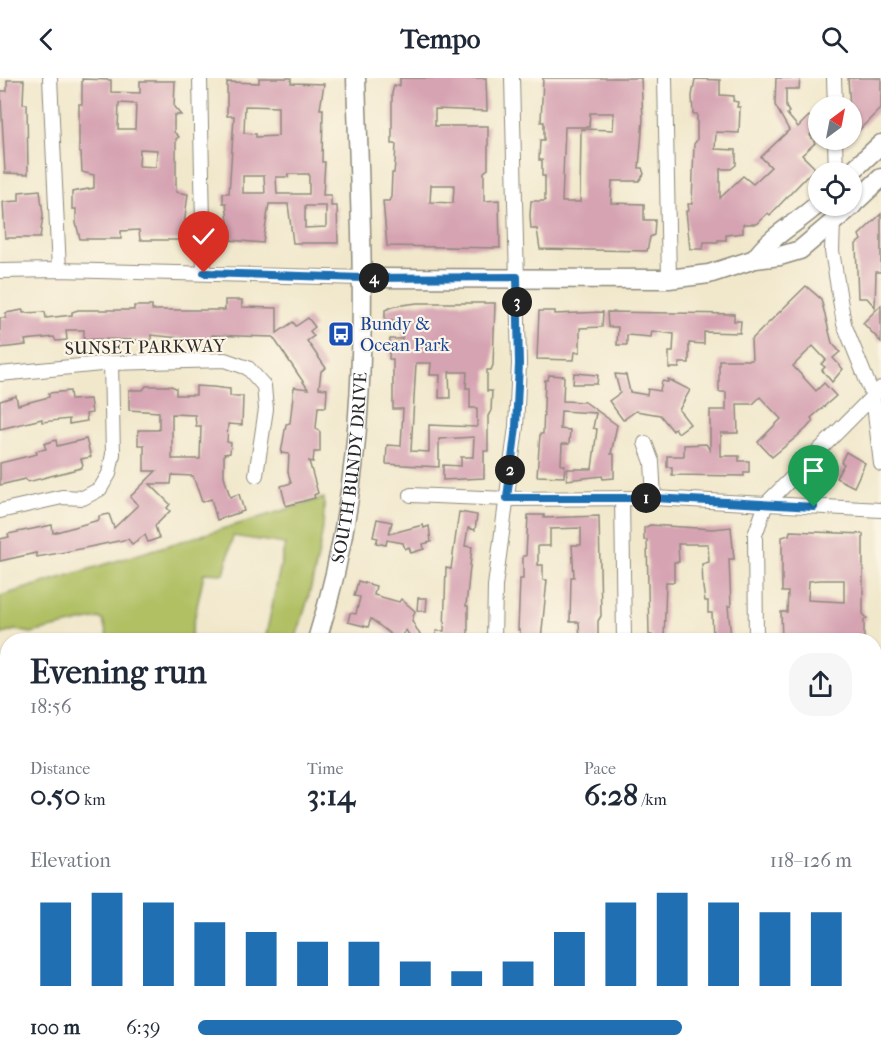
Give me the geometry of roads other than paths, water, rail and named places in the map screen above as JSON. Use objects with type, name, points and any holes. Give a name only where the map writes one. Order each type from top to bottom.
[{"type":"main road","name":"SOUTH BUNDY DRIVE","points":[[319,633],[345,532],[359,417],[363,278],[356,78]]},
{"type":"main road","points":[[862,162],[881,144]]},
{"type":"main road","points":[[862,173],[881,154]]},
{"type":"main road","points":[[862,196],[881,178]]},
{"type":"main road","points":[[747,262],[767,242],[789,229],[808,213]]},
{"type":"main road","points":[[363,278],[669,279],[709,274],[747,262],[800,250],[829,216]]},
{"type":"street","points":[[50,78],[59,270]]},
{"type":"street","points":[[200,78],[204,273]]},
{"type":"street","points":[[494,633],[495,586],[517,406],[517,277],[512,78]]},
{"type":"street","points":[[665,78],[669,279]]},
{"type":"street","points":[[834,78],[835,96]]},
{"type":"street","points":[[833,216],[832,251],[844,324],[877,392],[881,464]]},
{"type":"street","points":[[0,271],[59,270],[363,278]]},
{"type":"street","name":"SUNSET PARKWAY","points":[[0,374],[111,363],[225,360],[248,368],[264,386],[266,409],[256,475]]},
{"type":"street","points":[[0,512],[62,497],[83,498],[100,489],[109,474],[113,454],[111,363]]},
{"type":"street","points":[[756,633],[755,535],[766,504],[877,392]]},
{"type":"street","points":[[645,443],[652,462],[654,498]]},
{"type":"street","points":[[411,495],[507,498],[654,498],[881,510]]},
{"type":"street","points":[[622,498],[624,633]]},
{"type":"place","name":"Bundy & Ocean Park","points":[[341,334]]}]
